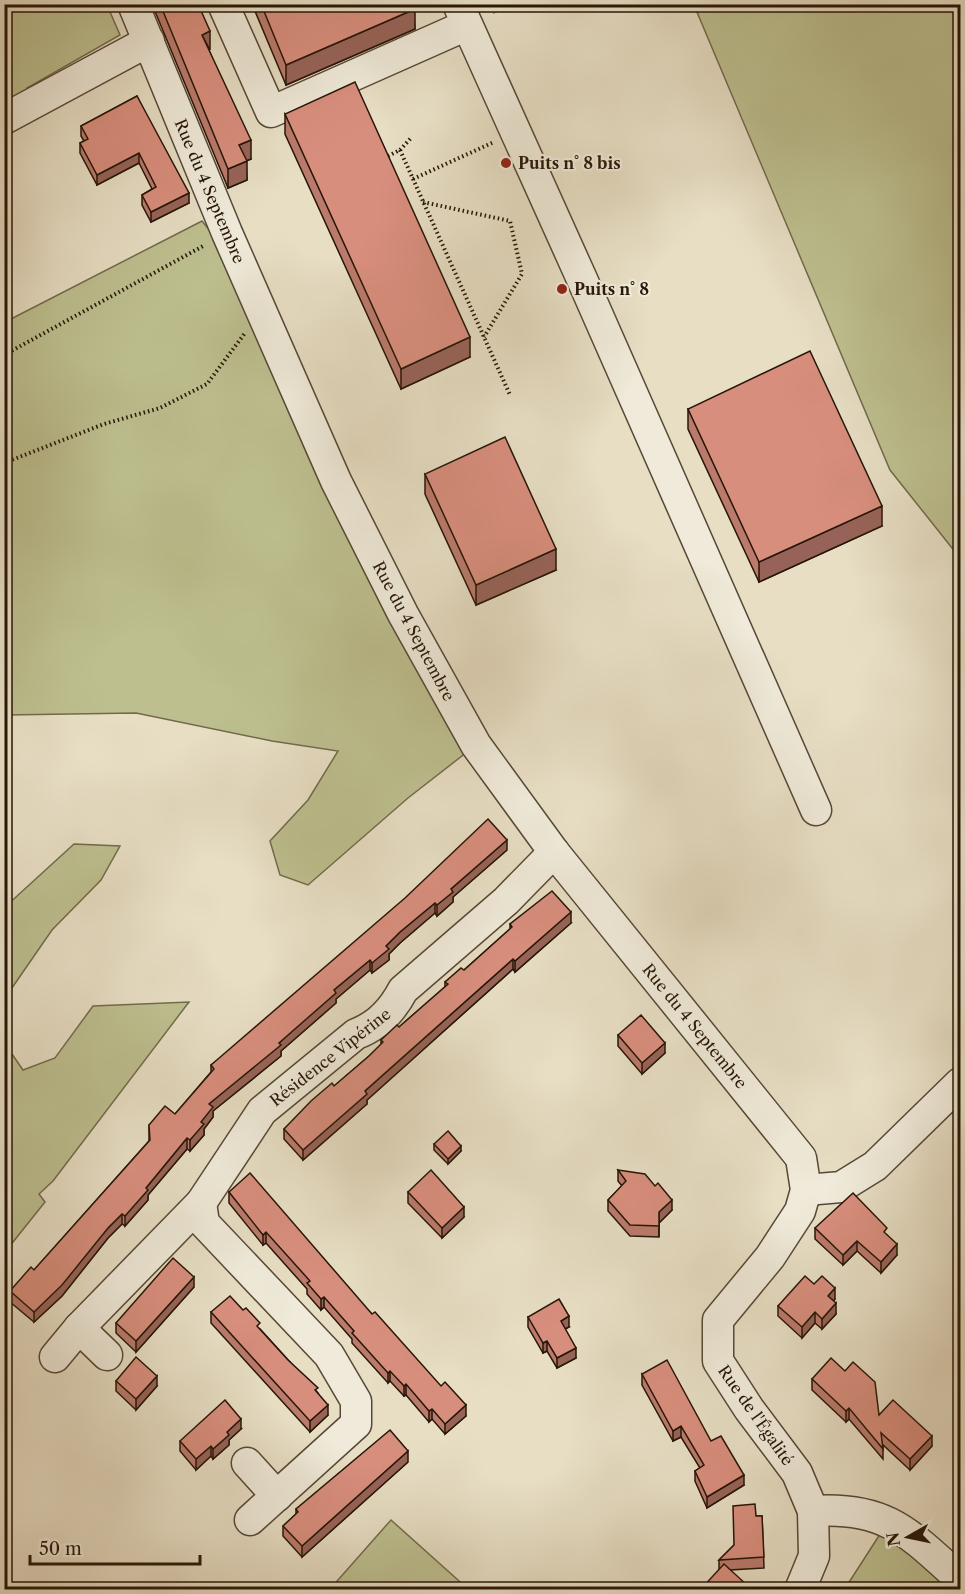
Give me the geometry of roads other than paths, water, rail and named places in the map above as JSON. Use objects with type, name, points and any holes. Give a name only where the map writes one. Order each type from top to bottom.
[{"type":"street","name":"Rue du 4 Septembre","points":[[133,4],[227,233],[336,481],[403,614],[476,745],[554,852],[801,1158],[806,1190]]},
{"type":"street","points":[[223,4],[272,111],[462,15],[581,277],[816,810]]},
{"type":"street","points":[[4,119],[149,41]]},
{"type":"street","name":"Résidence Vipérine","points":[[55,1356],[79,1328],[201,1203],[262,1111],[356,1034],[371,1029],[394,1008],[403,990],[506,901],[554,852]]},
{"type":"street","points":[[806,1190],[841,1187],[875,1166],[960,1083]]},
{"type":"street","name":"Rue de l'Égalité","points":[[800,1590],[814,1556],[813,1511],[797,1473],[718,1361],[718,1320],[770,1257],[800,1211],[806,1190]]},
{"type":"street","points":[[201,1203],[204,1223],[329,1355],[356,1401],[356,1424],[250,1520]]},
{"type":"street","points":[[79,1328],[107,1355]]},
{"type":"street","points":[[247,1463],[277,1496]]},
{"type":"street","points":[[813,1511],[843,1509],[872,1514],[901,1529],[960,1579]]},
{"type":"place","name":"Puits n° 8 bis","points":[[506,163]]},
{"type":"place","name":"Puits n° 8","points":[[562,289]]}]
